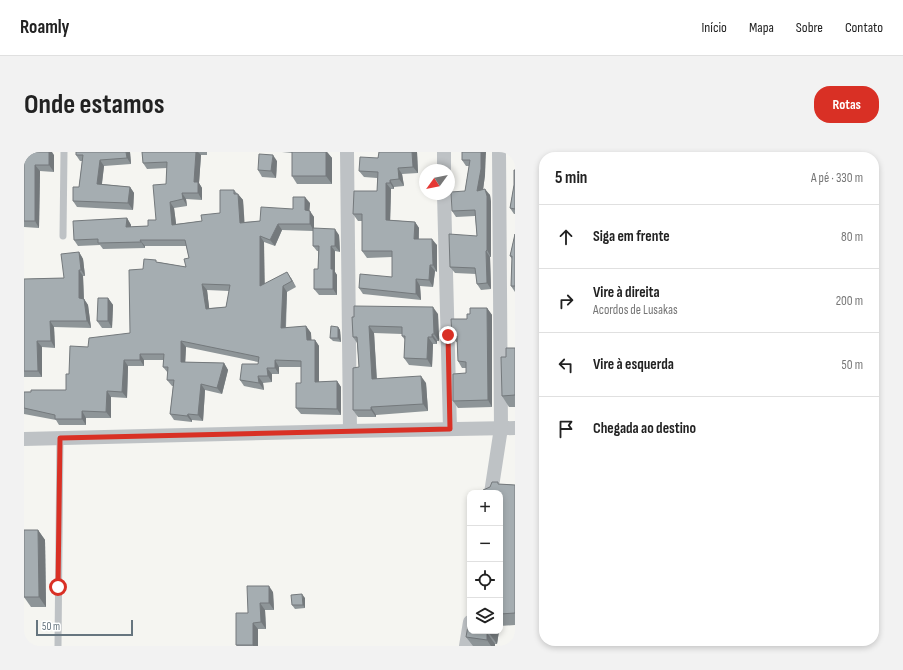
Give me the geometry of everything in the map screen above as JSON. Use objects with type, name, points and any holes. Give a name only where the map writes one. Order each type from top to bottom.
[{"type":"street","points":[[347,152],[350,430]]},
{"type":"street","points":[[444,152],[444,164]]},
{"type":"street","points":[[492,490],[508,428],[499,152]]},
{"type":"street","points":[[444,200],[450,429]]},
{"type":"street","points":[[24,438],[350,430],[508,428]]},
{"type":"street","points":[[466,646],[468,634]]},
{"type":"lane","points":[[62,236],[64,152]]},
{"type":"lane","points":[[58,646],[60,438]]},
{"type":"building","points":[[24,152],[49,152],[49,165],[35,165],[35,221],[24,221]]},
{"type":"building","points":[[76,152],[126,152],[127,158],[100,160],[97,184],[130,187],[128,203],[73,201],[73,187],[79,187],[83,155],[76,155]]},
{"type":"building","points":[[142,152],[196,152],[194,182],[198,182],[198,193],[182,193],[183,199],[170,202],[172,225],[202,221],[201,215],[220,213],[220,190],[234,190],[234,194],[238,194],[240,223],[260,221],[261,207],[293,209],[293,197],[305,197],[305,210],[310,211],[310,224],[278,224],[270,240],[260,236],[260,286],[287,272],[292,281],[283,286],[281,328],[306,326],[307,340],[315,340],[315,382],[337,381],[337,409],[296,408],[296,383],[301,383],[301,361],[275,360],[275,368],[267,368],[268,376],[258,376],[259,383],[240,380],[242,364],[258,364],[259,357],[181,341],[181,362],[224,363],[217,388],[201,384],[198,415],[188,414],[187,416],[170,414],[174,380],[167,380],[168,367],[163,367],[164,354],[140,354],[140,360],[124,360],[122,392],[107,391],[106,412],[82,411],[82,419],[55,419],[55,415],[24,408],[24,392],[31,392],[31,390],[66,390],[66,374],[69,374],[70,346],[88,347],[89,338],[130,333],[129,270],[143,269],[144,259],[156,260],[156,262],[186,267],[184,259],[189,258],[185,240],[140,240],[141,242],[98,243],[98,239],[74,240],[73,221],[127,218],[126,227],[148,226],[148,220],[156,220],[153,185],[166,184],[167,162],[143,163]],"holes":[[[202,284],[230,285],[226,307],[206,309]]]},
{"type":"building","points":[[292,152],[326,152],[326,176],[292,176]]},
{"type":"building","points":[[379,152],[412,152],[413,167],[398,168],[399,179],[390,180],[390,183],[386,183],[386,220],[415,222],[414,239],[432,239],[433,265],[430,265],[429,280],[416,279],[416,294],[359,288],[360,274],[392,277],[392,251],[362,251],[362,214],[353,214],[354,191],[377,191],[378,172],[359,171],[360,157],[378,158]]},
{"type":"building","points":[[462,152],[481,152],[481,169],[477,191],[485,189],[487,196],[487,283],[477,284],[475,268],[450,267],[449,234],[477,236],[475,210],[452,211],[451,200],[455,200],[455,192],[465,191],[470,160],[462,160]]},
{"type":"building","points":[[259,154],[273,155],[271,171],[258,170]]},
{"type":"building","points":[[514,170],[515,209],[510,208],[514,185]]},
{"type":"building","points":[[313,228],[335,229],[335,246],[331,246],[333,289],[314,289],[314,269],[318,269],[319,246],[313,246]]},
{"type":"building","points":[[515,234],[515,286],[511,286],[512,256],[510,256]]},
{"type":"building","points":[[79,252],[81,270],[79,270],[79,298],[84,299],[87,321],[50,321],[51,341],[37,341],[38,371],[24,371],[24,279],[64,278],[61,254]]},
{"type":"building","points":[[98,298],[108,298],[108,321],[97,321]]},
{"type":"building","points":[[354,306],[433,307],[434,334],[432,334],[432,337],[428,337],[427,359],[404,358],[405,336],[402,336],[402,327],[369,326],[372,379],[421,376],[423,404],[371,407],[371,410],[353,410],[353,368],[359,367],[357,337],[353,337],[352,317],[354,317]]},
{"type":"building","points":[[470,308],[487,308],[488,400],[453,401],[453,374],[466,373],[466,362],[458,361],[457,336],[452,335],[451,319],[467,319],[467,314],[470,314]]},
{"type":"building","points":[[331,326],[338,327],[338,338],[330,338]]},
{"type":"building","points":[[506,348],[515,348],[515,395],[502,396],[501,357],[506,357]]},
{"type":"building","points":[[492,482],[498,482],[498,484],[515,485],[515,613],[503,614],[503,490],[483,490],[490,487]]},
{"type":"building","points":[[24,530],[38,530],[39,597],[24,597]]},
{"type":"building","points":[[247,586],[269,586],[269,603],[260,603],[261,622],[253,623],[253,645],[236,645],[236,613],[248,613]]},
{"type":"building","points":[[302,594],[303,605],[292,605],[291,595]]},
{"type":"building","points":[[467,632],[467,634],[487,634],[487,640],[466,637]]},
{"type":"route","points":[[58,587],[60,438],[350,430],[450,429],[448,335]]}]
